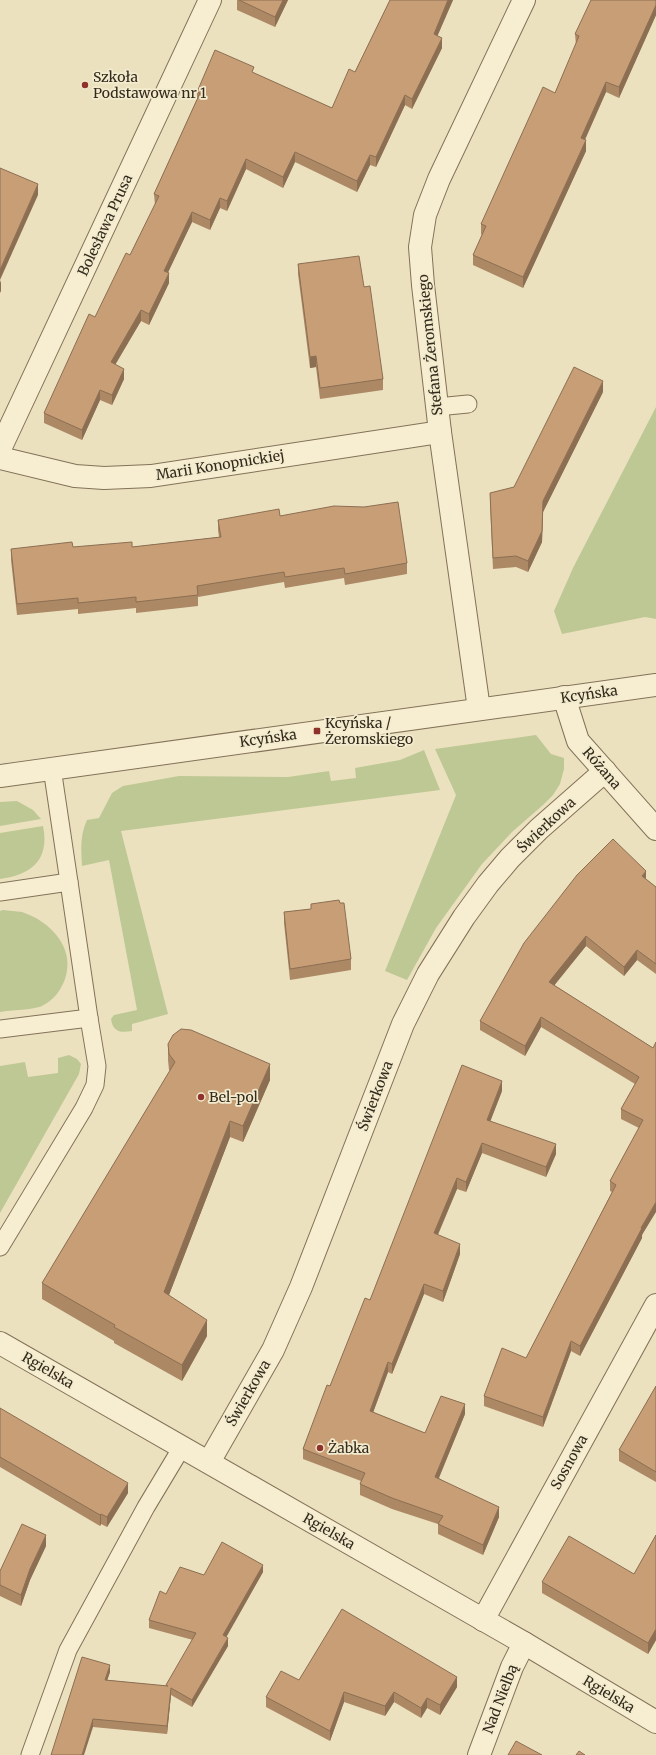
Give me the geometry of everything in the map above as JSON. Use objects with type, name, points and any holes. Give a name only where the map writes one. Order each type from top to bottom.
[{"type":"street","name":"Bolesława Prusa","points":[[0,450],[210,0]]},
{"type":"street","name":"Stefana Żeromskiego","points":[[479,709],[440,432],[420,247],[425,215],[439,179],[524,0]]},
{"type":"street","name":"Marii Konopnickiej","points":[[0,458],[76,476],[104,478],[151,476],[440,432]]},
{"type":"street","name":"Kcyńska","points":[[0,776],[656,685]]},
{"type":"street","name":"Różana","points":[[564,697],[578,741],[656,829]]},
{"type":"street","name":"Świerkowa","points":[[209,1462],[272,1350],[295,1301],[403,1024],[428,974],[464,917],[510,858],[539,829],[605,771]]},
{"type":"street","name":"Sosnowa","points":[[483,1620],[656,1304]]},
{"type":"street","name":"Rgielska","points":[[0,1343],[655,1719]]},
{"type":"street","name":"Nad Nielbą","points":[[479,1755],[512,1667],[524,1643]]},
{"type":"lane","points":[[437,407],[468,404]]},
{"type":"lane","points":[[0,1247],[84,1108],[95,1085],[96,1066],[52,768]]},
{"type":"lane","points":[[0,892],[69,882]]},
{"type":"lane","points":[[0,1029],[89,1018]]},
{"type":"lane","points":[[30,1755],[68,1650],[146,1507],[182,1447]]},
{"type":"green space","points":[[656,407],[656,619],[645,617],[562,634],[554,611],[573,568]]},
{"type":"green space","points":[[536,735],[551,754],[564,758],[564,769],[560,784],[553,795],[512,832],[482,864],[436,928],[407,980],[385,971],[456,795],[435,749]]},
{"type":"green space","points":[[424,750],[440,790],[121,831],[168,1014],[132,1024],[132,1031],[121,1032],[113,1027],[111,1019],[114,1015],[137,1010],[109,860],[82,866],[81,854],[82,837],[87,820],[99,818],[112,793],[123,786],[179,776],[288,777],[329,771],[331,781],[356,778],[355,768],[400,760]]},
{"type":"green space","points":[[17,801],[33,810],[41,819],[0,826],[0,802]]},
{"type":"green space","points":[[43,826],[44,848],[41,857],[36,864],[21,874],[0,879],[0,833]]},
{"type":"green space","points":[[0,911],[22,912],[42,922],[51,929],[64,947],[67,957],[65,979],[56,994],[50,1001],[42,1006],[0,1012]]},
{"type":"green space","points":[[69,1055],[77,1059],[81,1064],[79,1074],[0,1213],[0,1066],[25,1062],[28,1077],[58,1073],[58,1058]]},
{"type":"building","points":[[239,0],[283,0],[275,17]]},
{"type":"building","points":[[390,0],[448,0],[434,34],[442,38],[412,99],[405,95],[376,157],[370,155],[357,181],[295,152],[283,177],[246,159],[227,201],[220,198],[210,220],[192,212],[164,271],[169,273],[149,314],[141,310],[111,362],[124,369],[112,395],[100,390],[82,430],[44,413],[89,314],[95,317],[126,253],[130,255],[159,196],[154,194],[200,93],[197,92],[215,50],[254,67],[252,72],[332,108],[349,69],[355,72]]},
{"type":"building","points":[[591,0],[656,0],[656,5],[619,87],[606,82],[581,138],[586,140],[523,277],[473,255],[486,226],[481,224],[543,87],[555,93],[579,36],[575,34]]},
{"type":"building","points":[[0,168],[38,184],[0,270]]},
{"type":"building","points":[[359,256],[364,287],[370,286],[383,379],[320,388],[316,356],[310,357],[298,264]]},
{"type":"building","points":[[574,367],[603,381],[543,501],[542,531],[528,561],[516,556],[493,558],[490,493],[514,487]]},
{"type":"building","points":[[398,502],[407,563],[345,574],[344,568],[285,577],[284,572],[197,586],[198,595],[136,602],[136,597],[78,603],[78,598],[17,604],[11,549],[72,542],[73,547],[132,542],[132,547],[221,537],[218,520],[279,509],[280,516],[334,506],[364,507]]},
{"type":"building","points":[[613,839],[646,871],[642,876],[656,887],[656,964],[637,950],[624,967],[586,936],[549,982],[653,1048],[656,1042],[656,1202],[580,1346],[571,1341],[543,1417],[484,1396],[502,1348],[526,1358],[616,1185],[610,1181],[643,1120],[621,1109],[639,1077],[541,1017],[525,1046],[480,1021],[524,943],[577,875]]},
{"type":"building","points":[[339,900],[340,903],[344,903],[351,959],[290,969],[284,912],[311,909],[311,904]]},
{"type":"building","points":[[181,1029],[191,1030],[270,1064],[243,1126],[230,1121],[164,1292],[207,1320],[182,1365],[114,1327],[115,1325],[42,1283],[175,1062],[169,1054],[168,1044],[173,1035]]},
{"type":"building","points":[[462,1065],[502,1081],[487,1120],[556,1144],[546,1167],[482,1143],[466,1182],[457,1178],[434,1233],[460,1244],[443,1291],[424,1284],[392,1364],[388,1362],[370,1411],[425,1433],[441,1396],[465,1404],[435,1477],[499,1507],[483,1545],[438,1524],[443,1516],[392,1498],[360,1484],[365,1473],[303,1449],[327,1385],[330,1386],[365,1298],[370,1300]]},
{"type":"building","points":[[656,1386],[656,1472],[619,1450]]},
{"type":"building","points":[[0,1408],[128,1483],[107,1517],[101,1514],[100,1515],[0,1457]]},
{"type":"building","points":[[22,1524],[46,1535],[30,1569],[21,1595],[0,1585],[0,1571]]},
{"type":"building","points":[[656,1535],[656,1629],[648,1643],[542,1582],[569,1536],[634,1574]]},
{"type":"building","points":[[222,1542],[263,1565],[223,1635],[228,1638],[192,1700],[171,1688],[167,1726],[93,1719],[82,1755],[51,1755],[82,1657],[110,1665],[105,1680],[168,1686],[166,1685],[196,1633],[149,1620],[160,1591],[166,1594],[180,1567],[204,1575]]},
{"type":"building","points":[[342,1609],[457,1677],[440,1705],[427,1698],[421,1708],[394,1692],[385,1706],[344,1692],[330,1731],[266,1697],[281,1671],[299,1680]]},
{"type":"building","points":[[516,1741],[542,1755],[508,1755]]},
{"type":"building","points":[[579,1751],[585,1755],[576,1755]]},
{"type":"place","name":"Szkoła Podstawowa nr 1","points":[[85,85]]},
{"type":"place","name":"Kcyńska / Żeromskiego","points":[[317,731]]},
{"type":"place","name":"Bel-pol","points":[[201,1097]]},
{"type":"place","name":"Żabka","points":[[320,1448]]}]
